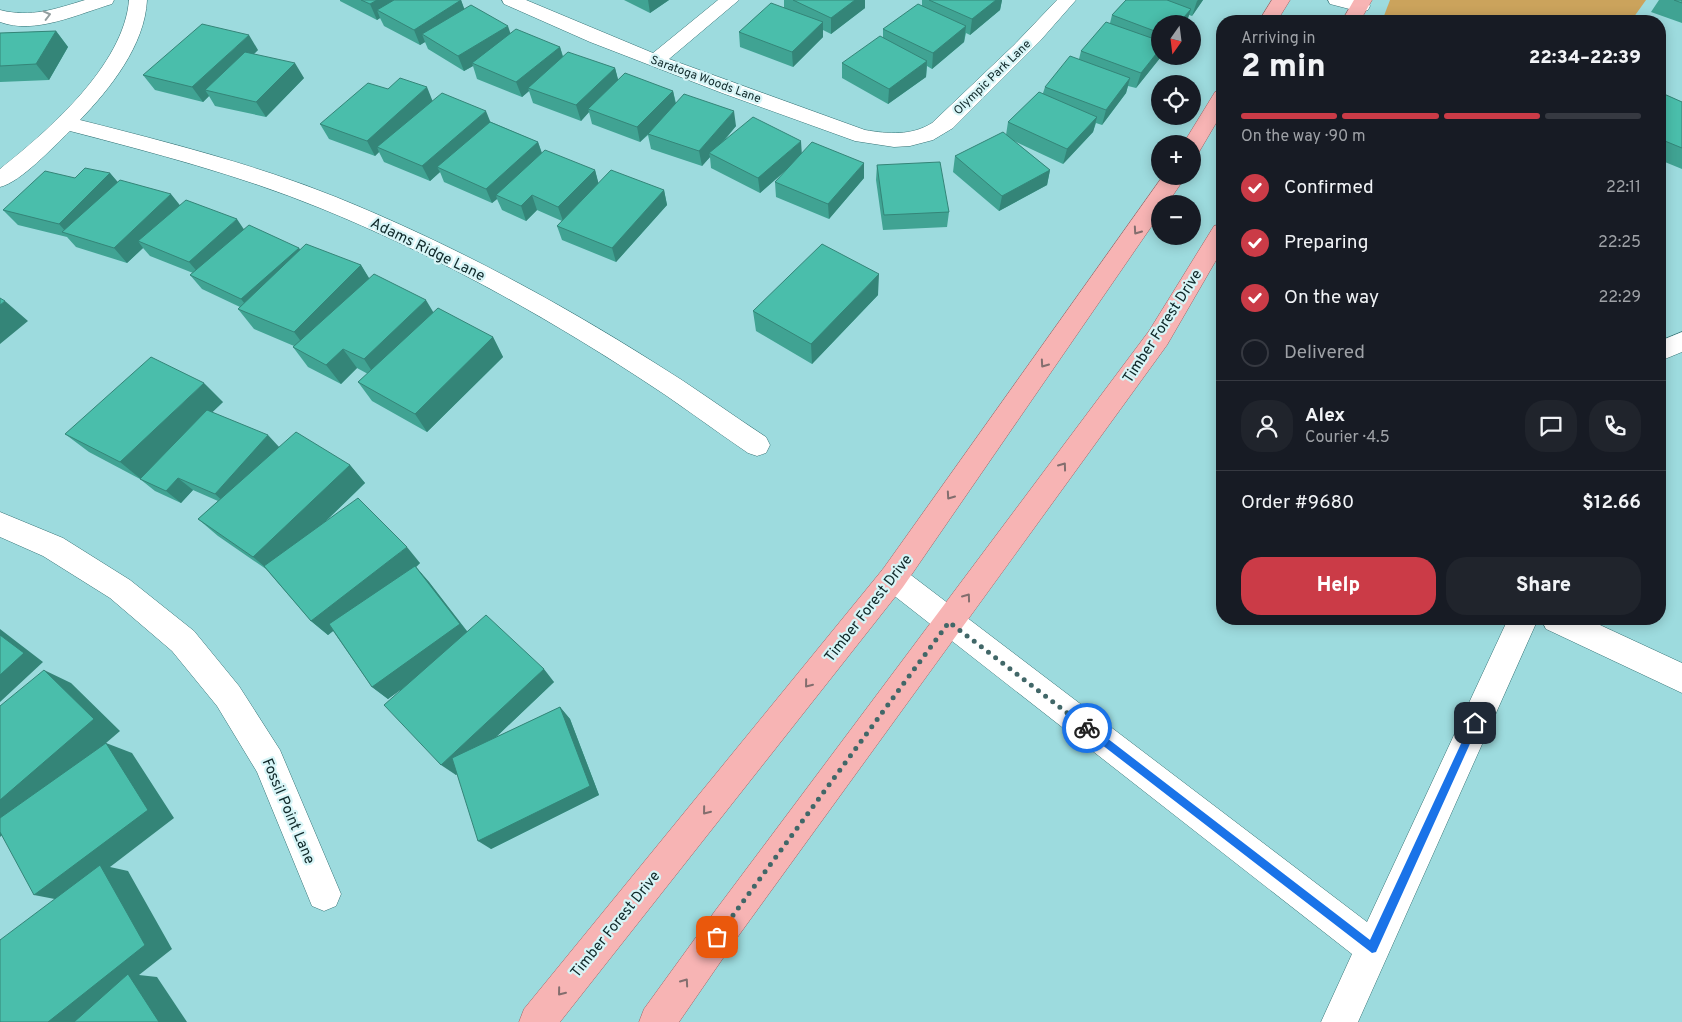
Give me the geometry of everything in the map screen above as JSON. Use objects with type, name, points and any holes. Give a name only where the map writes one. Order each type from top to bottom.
[{"type":"main road","points":[[1272,15],[1281,0]]},
{"type":"main road","points":[[1199,135],[1216,107]]},
{"type":"main road","name":"Timber Forest Drive","points":[[537,1022],[893,578],[1169,185]]},
{"type":"main road","name":"Timber Forest Drive","points":[[657,1022],[727,923],[1158,338],[1216,242]]},
{"type":"street","points":[[0,16],[16,21],[29,20],[105,0]]},
{"type":"street","points":[[0,180],[67,124],[95,92],[128,42],[138,8],[138,0]]},
{"type":"street","name":"Saratoga Woods Lane","points":[[511,0],[587,34],[862,136],[886,141],[906,140]]},
{"type":"street","points":[[656,60],[730,0]]},
{"type":"street","name":"Olympic Park Lane","points":[[906,140],[926,135],[941,127],[1011,60],[1067,0]]},
{"type":"street","points":[[1337,0],[1358,9]]},
{"type":"street","name":"Adams Ridge Lane","points":[[67,124],[164,148],[248,174],[363,218],[500,283],[630,359],[757,445]]},
{"type":"street","points":[[1666,349],[1682,342]]},
{"type":"street","name":"Fossil Point Lane","points":[[0,524],[53,547],[120,589],[183,641],[228,696],[268,760],[324,894]]},
{"type":"street","points":[[893,578],[1372,948]]},
{"type":"street","points":[[1339,1022],[1520,625]]},
{"type":"street","points":[[1569,625],[1682,678]]},
{"type":"shaded area","points":[[1390,0],[1646,0],[1635,15],[1384,15]]},
{"type":"building","points":[[361,0],[377,0],[370,4]]},
{"type":"building","points":[[394,0],[461,0],[414,30],[377,10]]},
{"type":"building","points":[[793,0],[855,0],[831,18]]},
{"type":"building","points":[[929,0],[996,0],[972,19]]},
{"type":"building","points":[[1126,0],[1167,0],[1191,9],[1186,15],[1151,15],[1151,30],[1112,15]]},
{"type":"building","points":[[771,3],[823,22],[792,52],[739,32]]},
{"type":"building","points":[[918,4],[966,26],[933,53],[883,29]]},
{"type":"building","points":[[471,5],[508,26],[458,56],[422,34]]},
{"type":"building","points":[[1106,22],[1151,38],[1151,60],[1141,73],[1081,51]]},
{"type":"building","points":[[202,24],[249,35],[192,87],[143,75]]},
{"type":"building","points":[[516,29],[560,47],[516,82],[472,63]]},
{"type":"building","points":[[56,31],[36,64],[0,66],[0,33]]},
{"type":"building","points":[[880,36],[927,61],[889,89],[842,63]]},
{"type":"building","points":[[245,52],[295,63],[256,102],[205,90]]},
{"type":"building","points":[[568,52],[615,68],[576,105],[528,88]]},
{"type":"building","points":[[1070,56],[1130,78],[1106,110],[1045,87]]},
{"type":"building","points":[[625,73],[673,91],[637,127],[588,109]]},
{"type":"building","points":[[400,78],[427,87],[367,141],[320,124],[368,83],[388,89]]},
{"type":"building","points":[[1039,92],[1097,117],[1067,149],[1008,122]]},
{"type":"building","points":[[442,93],[486,111],[422,166],[377,147]]},
{"type":"building","points":[[684,94],[734,111],[699,151],[648,134]]},
{"type":"building","points":[[1666,95],[1682,102],[1682,148],[1666,141]]},
{"type":"building","points":[[753,117],[801,141],[758,178],[709,153]]},
{"type":"building","points":[[490,122],[538,142],[486,189],[437,167]]},
{"type":"building","points":[[1003,132],[1050,170],[1002,196],[955,156]]},
{"type":"building","points":[[812,142],[864,163],[828,204],[775,182]]},
{"type":"building","points":[[545,150],[595,170],[558,207],[532,195],[521,206],[496,195]]},
{"type":"building","points":[[940,162],[949,212],[884,215],[877,165]]},
{"type":"building","points":[[85,168],[110,173],[59,224],[3,210],[45,171],[75,178]]},
{"type":"building","points":[[611,170],[664,190],[612,248],[557,226]]},
{"type":"building","points":[[120,180],[171,194],[114,248],[62,232]]},
{"type":"building","points":[[186,200],[237,219],[189,262],[138,241]]},
{"type":"building","points":[[249,225],[299,248],[241,299],[190,275]]},
{"type":"building","points":[[306,244],[361,265],[294,332],[238,309]]},
{"type":"building","points":[[822,244],[879,274],[811,344],[753,311]]},
{"type":"building","points":[[374,274],[426,300],[364,359],[343,349],[326,365],[293,347]]},
{"type":"building","points":[[0,298],[5,301],[0,305]]},
{"type":"building","points":[[438,308],[493,337],[415,414],[358,382]]},
{"type":"building","points":[[151,357],[204,383],[120,462],[65,434]]},
{"type":"building","points":[[207,410],[268,435],[215,494],[178,478],[166,491],[140,479]]},
{"type":"building","points":[[296,432],[350,465],[253,557],[198,519]]},
{"type":"building","points":[[358,498],[407,547],[311,621],[264,566]]},
{"type":"building","points":[[415,566],[460,624],[372,687],[329,624]]},
{"type":"building","points":[[486,615],[544,669],[441,765],[384,705]]},
{"type":"building","points":[[0,635],[24,653],[0,675]]},
{"type":"building","points":[[44,670],[94,719],[0,800],[0,706]]},
{"type":"building","points":[[560,707],[590,786],[478,841],[452,758]]},
{"type":"building","points":[[106,743],[148,810],[34,895],[0,832],[0,818]]},
{"type":"building","points":[[100,865],[145,945],[48,1022],[0,1022],[0,940]]},
{"type":"building","points":[[128,974],[159,1022],[74,1022]]},
{"type":"way so far","points":[[717,937],[949,622],[1087,728]]},
{"type":"route","points":[[1087,728],[1372,948],[1475,723]]}]
